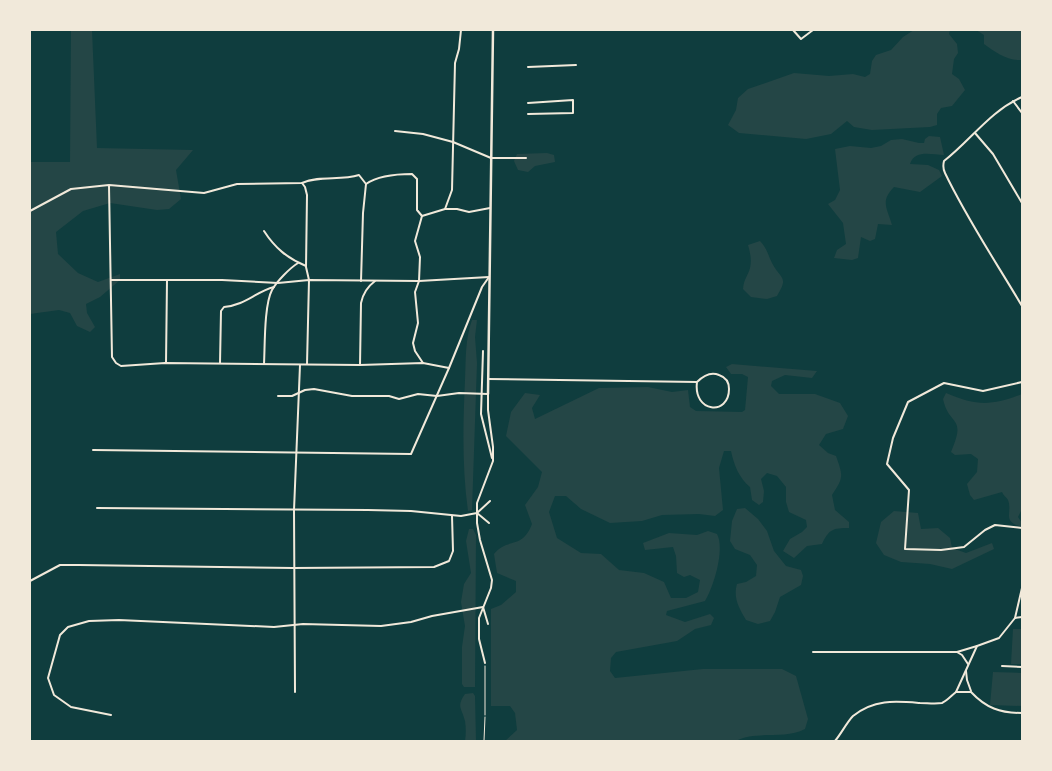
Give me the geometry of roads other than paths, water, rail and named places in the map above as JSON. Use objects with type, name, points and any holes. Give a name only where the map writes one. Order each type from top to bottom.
[{"type":"street","points":[[445,209],[452,190],[455,63],[461,30]]},
{"type":"street","points":[[485,663],[479,640],[479,618],[492,580],[480,540],[477,503],[493,461],[493,447],[488,410],[488,379],[493,30]]},
{"type":"street","points":[[793,30],[801,40],[813,30]]},
{"type":"street","points":[[528,68],[576,65]]},
{"type":"street","points":[[1022,97],[998,110],[944,161],[944,172],[1022,306]]},
{"type":"street","points":[[528,103],[573,100],[573,113],[528,114]]},
{"type":"street","points":[[1013,101],[1022,112]]},
{"type":"street","points":[[395,132],[423,134],[453,142],[491,158],[526,158]]},
{"type":"street","points":[[975,133],[993,154],[1022,203]]},
{"type":"street","points":[[366,184],[375,178],[412,174],[417,179],[417,210],[422,216]]},
{"type":"street","points":[[30,211],[72,189],[109,186],[204,193],[237,184],[302,183],[309,180],[344,178],[359,175],[366,184],[363,212],[361,281]]},
{"type":"street","points":[[302,183],[305,187],[307,195],[306,267],[309,280],[307,365]]},
{"type":"street","points":[[109,186],[112,357],[116,363],[121,366],[166,363],[300,365],[423,363],[449,368]]},
{"type":"street","points":[[422,216],[445,209],[458,209],[469,212],[490,208]]},
{"type":"street","points":[[422,216],[415,241],[420,257],[419,281],[415,292],[418,323],[413,343],[415,351],[423,363]]},
{"type":"street","points":[[264,230],[282,254],[306,267]]},
{"type":"street","points":[[264,364],[267,314],[272,290],[290,268],[298,263]]},
{"type":"street","points":[[111,280],[278,283],[309,280],[419,281],[489,277]]},
{"type":"street","points":[[92,450],[411,454],[449,368],[479,294],[489,277]]},
{"type":"street","points":[[166,363],[167,280]]},
{"type":"street","points":[[360,365],[361,303],[363,295],[370,285],[376,281]]},
{"type":"street","points":[[220,363],[221,311],[224,307],[237,306],[262,290],[274,287]]},
{"type":"street","points":[[483,351],[481,414],[493,461]]},
{"type":"street","points":[[295,692],[293,568],[295,453],[300,365]]},
{"type":"street","points":[[488,379],[697,382],[705,375],[715,373],[724,377],[730,385],[729,394],[725,403],[716,408],[707,407],[699,400],[696,391],[697,382]]},
{"type":"street","points":[[1022,382],[983,390],[944,383],[908,402],[893,438],[887,464],[909,490],[905,549],[941,550],[964,547],[985,530],[996,525],[1022,528]]},
{"type":"street","points":[[278,396],[292,396],[299,392],[314,389],[352,396],[389,396],[399,399],[418,394],[437,396],[459,393],[482,395],[488,394]]},
{"type":"street","points":[[97,508],[412,511],[452,516],[477,513],[490,501]]},
{"type":"street","points":[[477,513],[489,523]]},
{"type":"street","points":[[30,581],[60,565],[293,568],[434,567],[449,561],[453,551],[452,516]]},
{"type":"street","points":[[813,652],[957,652],[977,646],[999,638],[1015,618],[1022,588]]},
{"type":"street","points":[[111,714],[71,707],[54,695],[48,678],[60,635],[68,627],[89,621],[119,620],[274,627],[294,624],[381,626],[483,607]]},
{"type":"street","points":[[483,607],[488,624]]},
{"type":"street","points":[[1015,618],[1022,617]]},
{"type":"street","points":[[835,741],[843,732],[848,722],[868,706],[878,702],[892,700],[931,704],[943,702],[956,692],[977,646]]},
{"type":"street","points":[[957,652],[962,655],[968,664]]},
{"type":"street","points":[[1002,666],[1022,667]]},
{"type":"street","points":[[966,670],[967,680],[971,692],[980,701],[998,711],[1022,713]]},
{"type":"street","points":[[956,692],[971,692]]},
{"type":"lane","points":[[484,741],[485,717]]}]
